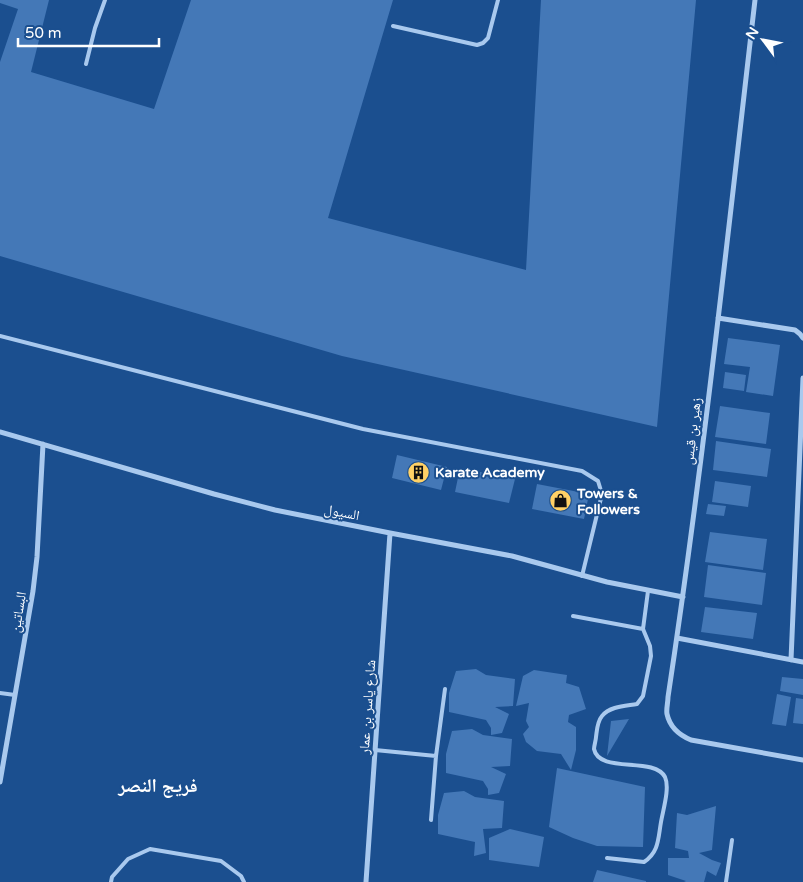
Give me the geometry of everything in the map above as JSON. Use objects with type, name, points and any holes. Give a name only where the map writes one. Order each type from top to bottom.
[{"type":"street","name":"زهير بن قيس","points":[[755,0],[718,318],[667,714],[673,728],[680,736],[691,740],[803,760]]},
{"type":"street","points":[[718,318],[795,330],[803,338]]},
{"type":"street","points":[[791,660],[803,378]]},
{"type":"street","name":"السيول","points":[[0,432],[260,506],[390,534],[512,556],[582,576],[683,597]]},
{"type":"street","name":"البساتين","points":[[0,782],[29,618],[36,556],[43,444]]},
{"type":"street","name":"شارع ياسر بن عمار","points":[[366,882],[390,534]]},
{"type":"street","points":[[677,638],[803,662]]},
{"type":"lane","points":[[86,64],[95,28],[105,0]]},
{"type":"lane","points":[[393,26],[477,45],[483,43],[488,38],[498,0]]},
{"type":"lane","points":[[0,336],[363,429],[582,471],[598,481],[602,494],[582,576]]},
{"type":"lane","points":[[607,858],[644,862],[651,857],[657,848],[667,787],[664,776],[655,768],[609,762],[599,757],[594,749],[598,721],[603,714],[610,709],[637,704],[643,696],[651,656],[650,646],[643,629],[648,591]]},
{"type":"lane","points":[[573,616],[643,629]]},
{"type":"lane","points":[[431,820],[436,756],[445,689]]},
{"type":"lane","points":[[0,692],[15,695]]},
{"type":"lane","points":[[375,750],[436,756]]},
{"type":"lane","points":[[726,882],[732,840]]},
{"type":"lane","points":[[111,882],[112,877],[128,859],[150,849],[221,861],[241,876],[244,882]]},
{"type":"building","points":[[0,0],[49,0],[31,72],[154,109],[191,0],[393,0],[328,218],[526,270],[541,0],[696,0],[657,427],[342,356],[0,256],[0,62],[18,9],[0,3]]},
{"type":"building","points":[[728,338],[780,345],[773,396],[746,392],[750,367],[724,364]]},
{"type":"building","points":[[725,372],[746,375],[744,391],[723,388]]},
{"type":"building","points":[[720,406],[770,413],[766,444],[715,437]]},
{"type":"building","points":[[716,441],[771,449],[767,477],[713,470]]},
{"type":"building","name":"Karate Academy","points":[[397,455],[447,467],[441,490],[392,478]]},
{"type":"building","points":[[460,468],[515,479],[509,503],[455,492]]},
{"type":"building","points":[[715,481],[751,486],[748,507],[712,502]]},
{"type":"building","name":"Towers & Followers","points":[[537,484],[589,494],[584,519],[532,509]]},
{"type":"building","points":[[708,504],[726,506],[724,516],[706,514]]},
{"type":"building","points":[[710,532],[767,539],[763,570],[705,562]]},
{"type":"building","points":[[708,565],[766,573],[762,605],[704,597]]},
{"type":"building","points":[[705,607],[757,613],[753,639],[701,632]]},
{"type":"building","points":[[476,669],[486,675],[515,679],[513,706],[495,707],[509,714],[502,733],[491,735],[491,728],[486,720],[449,712],[449,693],[456,671]]},
{"type":"building","points":[[534,670],[567,675],[566,683],[579,687],[586,709],[569,715],[568,722],[576,727],[576,750],[571,770],[561,754],[537,751],[526,742],[523,734],[529,727],[526,721],[529,703],[516,706],[523,676]]},
{"type":"building","points":[[782,677],[803,679],[803,695],[780,691]]},
{"type":"building","points":[[777,694],[791,697],[786,726],[772,724]]},
{"type":"building","points":[[796,698],[803,699],[803,724],[793,723]]},
{"type":"building","points":[[629,719],[607,756],[611,721]]},
{"type":"building","points":[[472,729],[483,735],[512,739],[510,766],[491,767],[506,774],[499,793],[488,795],[488,789],[483,781],[446,773],[446,754],[452,731]]},
{"type":"building","points":[[557,768],[645,787],[643,847],[597,846],[549,827]]},
{"type":"building","points":[[464,791],[475,797],[504,801],[502,828],[483,829],[486,853],[474,856],[475,842],[438,834],[438,815],[444,793]]},
{"type":"building","points":[[716,806],[712,850],[699,853],[721,863],[716,876],[707,871],[704,882],[684,882],[686,881],[668,875],[668,858],[689,858],[688,851],[675,848],[677,813],[687,815]]},
{"type":"building","points":[[510,829],[544,837],[539,867],[489,860],[489,838]]},
{"type":"building","points":[[597,870],[646,881],[646,882],[593,882]]},
{"type":"place","name":"Karate Academy","points":[[419,472]]},
{"type":"place","name":"Towers & Followers","points":[[561,501]]},
{"type":"district","name":"فريج النصر","points":[[158,785]]}]
